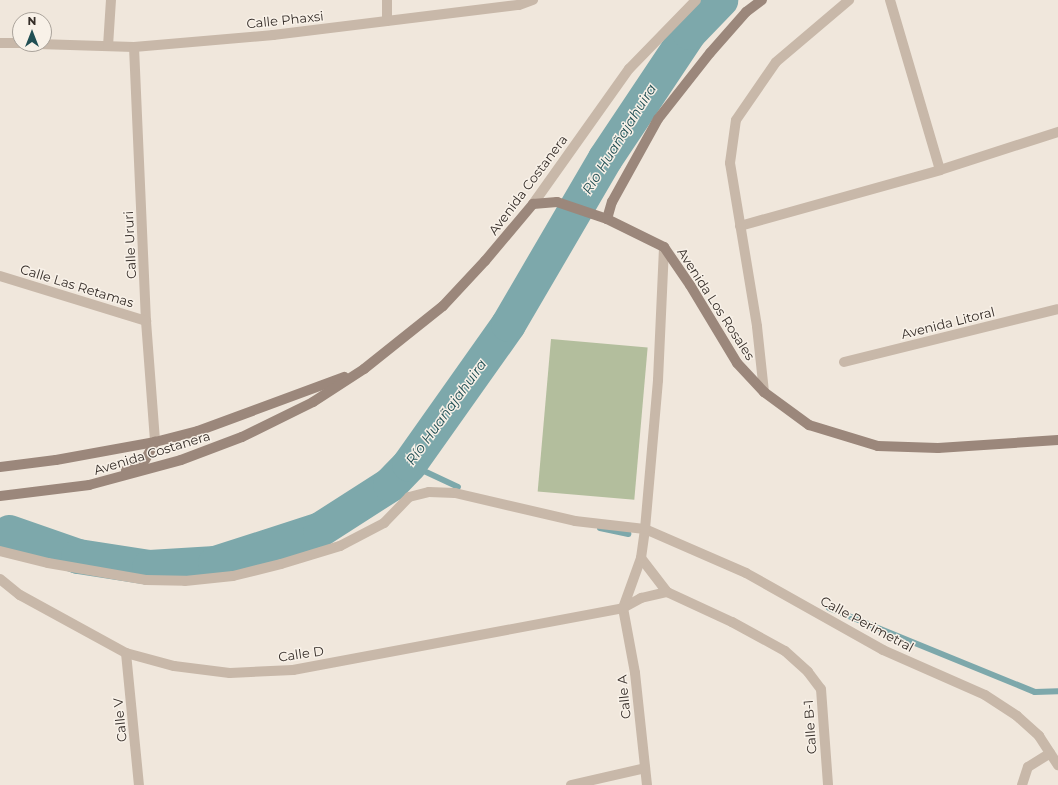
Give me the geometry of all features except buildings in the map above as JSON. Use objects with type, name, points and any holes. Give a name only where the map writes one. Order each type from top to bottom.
[{"type":"main road","points":[[604,218],[658,119],[710,53],[746,12],[762,0]]},
{"type":"main road","name":"Avenida Los Rosales","points":[[533,204],[557,202],[604,218],[664,248],[690,285],[737,363],[764,392],[809,425],[878,446],[938,448],[1058,440]]},
{"type":"main road","name":"Avenida Costanera","points":[[0,496],[89,485],[181,460],[242,437],[313,402],[364,369],[443,306],[485,261],[533,204]]},
{"type":"main road","name":"Avenida Costanera","points":[[0,467],[56,460],[155,442],[222,422],[364,369]]},
{"type":"main road","points":[[89,485],[137,466],[150,454],[155,442]]},
{"type":"street","points":[[108,46],[110,0]]},
{"type":"street","points":[[387,0],[387,21]]},
{"type":"street","name":"Calle Phaxsi","points":[[52,44],[134,47],[273,35],[519,5],[533,0]]},
{"type":"street","name":"Avenida Costanera","points":[[533,204],[629,68],[696,0]]},
{"type":"street","points":[[764,392],[757,326],[730,162],[736,120],[776,62],[849,0]]},
{"type":"street","points":[[890,0],[940,170]]},
{"type":"street","points":[[0,43],[12,44]]},
{"type":"street","name":"Calle Ururi","points":[[134,47],[146,321],[155,442]]},
{"type":"street","points":[[740,226],[940,170],[1058,132]]},
{"type":"street","points":[[623,608],[641,558],[645,529],[658,380],[664,248]]},
{"type":"street","name":"Calle Las Retamas","points":[[0,276],[146,321]]},
{"type":"street","name":"Avenida Litoral","points":[[844,362],[1058,309]]},
{"type":"street","name":"Calle Perimetral","points":[[0,551],[48,562],[146,580],[185,581],[233,576],[281,564],[340,546],[384,523],[409,497],[429,492],[455,494],[575,521],[645,529],[746,573],[883,650],[985,695],[1017,716],[1039,736],[1058,765]]},
{"type":"street","points":[[641,558],[667,592]]},
{"type":"street","name":"Calle D","points":[[0,579],[20,595],[126,653],[174,666],[230,673],[293,670],[623,608],[641,598],[667,592]]},
{"type":"street","name":"Calle B-1","points":[[667,592],[732,622],[785,651],[808,672],[821,689],[828,785]]},
{"type":"street","name":"Calle A","points":[[623,608],[635,673],[647,785]]},
{"type":"street","name":"Calle V","points":[[126,653],[139,785]]},
{"type":"street","points":[[1022,785],[1028,767],[1050,753]]},
{"type":"street","points":[[571,785],[645,768]]},
{"type":"green space","points":[[551,339],[648,347],[634,500],[538,491]]},
{"type":"waterway","name":"Río Huañajahuira","points":[[9,532],[78,556],[149,567],[215,563],[320,529],[390,484],[409,464],[508,324],[605,158],[689,32],[720,0]]},
{"type":"waterway","points":[[409,464],[458,487]]},
{"type":"waterway","points":[[600,528],[628,534]]},
{"type":"waterway","points":[[829,608],[1035,692],[1058,691]]}]
